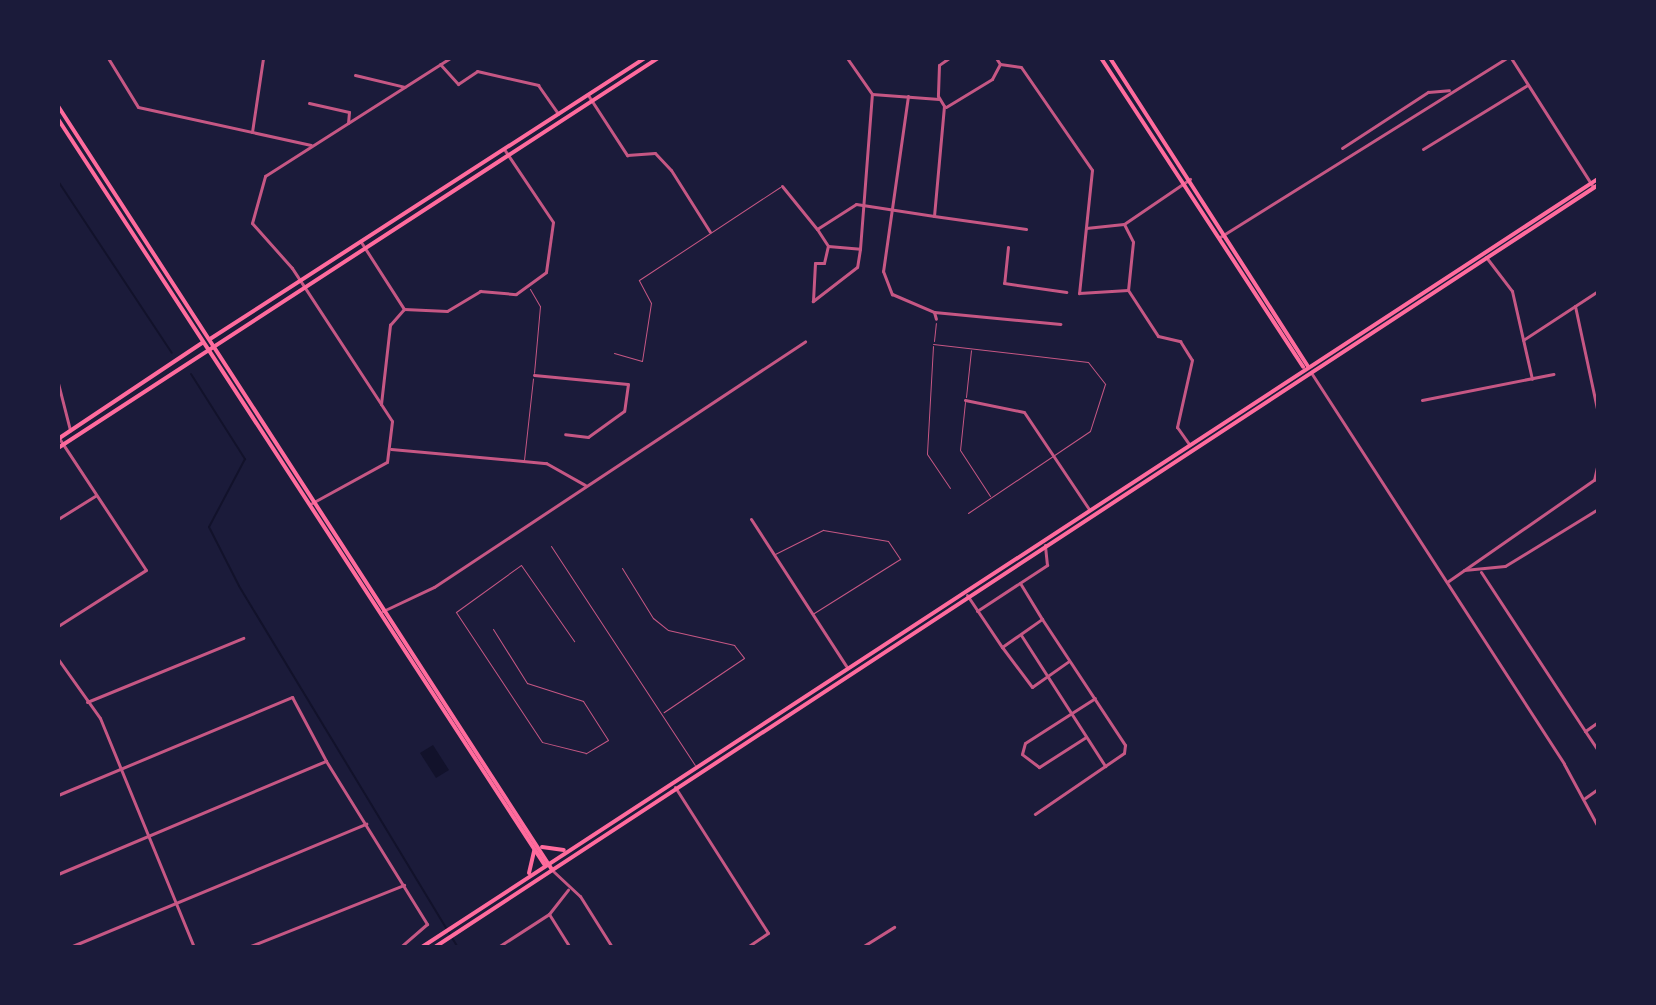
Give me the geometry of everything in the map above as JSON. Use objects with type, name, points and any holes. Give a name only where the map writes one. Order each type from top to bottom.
[{"type":"main road","points":[[59,438],[645,58]]},
{"type":"main road","points":[[58,448],[658,58]]},
{"type":"main road","points":[[1101,58],[1308,370]]},
{"type":"main road","points":[[1110,58],[1226,233],[1308,370]]},
{"type":"main road","points":[[58,106],[540,845],[551,868]]},
{"type":"main road","points":[[58,119],[533,848],[544,864],[551,868]]},
{"type":"main road","points":[[435,947],[675,787],[846,666],[1045,545],[1308,370],[1594,186],[1598,179]]},
{"type":"main road","points":[[422,947],[694,765],[780,713],[1189,444],[1308,370]]},
{"type":"main road","points":[[540,845],[556,852],[570,847]]},
{"type":"main road","points":[[529,873],[533,848]]},
{"type":"street","points":[[108,58],[138,107],[313,146]]},
{"type":"street","points":[[252,132],[263,58]]},
{"type":"street","points":[[309,505],[387,462],[392,421],[300,280],[252,223],[265,176],[450,58]]},
{"type":"street","points":[[782,186],[828,246],[824,263],[815,263],[813,301],[857,267],[860,249],[872,94],[847,58]]},
{"type":"street","points":[[934,216],[944,106],[939,99],[939,65],[949,58]]},
{"type":"street","points":[[996,58],[1000,64],[1021,67],[1092,170],[1079,293],[1128,290]]},
{"type":"street","points":[[1220,237],[1449,90],[1509,58],[1594,186]]},
{"type":"street","points":[[440,64],[458,84],[477,71],[538,85],[558,114]]},
{"type":"street","points":[[944,106],[992,79],[1000,64]]},
{"type":"street","points":[[355,75],[405,87]]},
{"type":"street","points":[[1423,149],[1527,85]]},
{"type":"street","points":[[1342,148],[1428,92],[1449,90]]},
{"type":"street","points":[[872,94],[939,99]]},
{"type":"street","points":[[588,95],[627,155],[655,153],[671,170],[710,232]]},
{"type":"street","points":[[908,96],[895,210],[883,271],[885,283],[907,304],[934,312],[1060,324]]},
{"type":"street","points":[[309,103],[349,112],[348,123]]},
{"type":"street","points":[[404,309],[447,311],[480,291],[516,294],[546,272],[553,222],[504,149]]},
{"type":"street","points":[[1086,228],[1124,224],[1190,179]]},
{"type":"street","points":[[817,229],[856,204],[1026,229]]},
{"type":"street","points":[[1124,224],[1133,242],[1128,290],[1158,336],[1180,341],[1192,360],[1177,427],[1189,444]]},
{"type":"street","points":[[361,242],[404,309]]},
{"type":"street","points":[[828,246],[860,249]]},
{"type":"street","points":[[1008,247],[1004,283],[1066,292]]},
{"type":"street","points":[[1485,255],[1512,291],[1532,379]]},
{"type":"street","points":[[1523,340],[1598,291]]},
{"type":"street","points":[[1575,306],[1598,413]]},
{"type":"street","points":[[381,404],[390,325],[404,309]]},
{"type":"street","points":[[934,312],[936,319]]},
{"type":"street","points":[[380,613],[434,587],[805,341]]},
{"type":"street","points":[[1308,370],[1585,798],[1598,827]]},
{"type":"street","points":[[1422,400],[1553,374]]},
{"type":"street","points":[[534,375],[628,384],[624,411],[588,437],[565,434]]},
{"type":"street","points":[[58,383],[70,431]]},
{"type":"street","points":[[965,400],[1020,409],[1089,509]]},
{"type":"street","points":[[58,626],[146,570],[59,438]]},
{"type":"street","points":[[391,449],[546,463],[587,486]]},
{"type":"street","points":[[1447,582],[1594,480],[1598,462]]},
{"type":"street","points":[[58,519],[97,495]]},
{"type":"street","points":[[1464,570],[1481,572],[1505,566],[1598,509]]},
{"type":"street","points":[[751,519],[846,666]]},
{"type":"street","points":[[977,611],[1047,565],[1045,545]]},
{"type":"street","points":[[1481,572],[1598,750]]},
{"type":"street","points":[[1020,583],[1125,745],[1124,753],[1035,814]]},
{"type":"street","points":[[967,595],[1030,686],[1070,661]]},
{"type":"street","points":[[1002,647],[1042,619]]},
{"type":"street","points":[[1021,634],[1105,766]]},
{"type":"street","points":[[87,702],[243,638]]},
{"type":"street","points":[[58,659],[87,702],[123,767],[194,947]]},
{"type":"street","points":[[58,795],[292,697],[326,761],[427,924],[404,946]]},
{"type":"street","points":[[1086,737],[1039,767],[1025,759],[1025,743],[1095,698]]},
{"type":"street","points":[[1585,731],[1598,722]]},
{"type":"street","points":[[58,874],[326,761]]},
{"type":"street","points":[[675,787],[768,933],[747,947]]},
{"type":"street","points":[[1585,798],[1598,789]]},
{"type":"street","points":[[70,947],[367,823]]},
{"type":"street","points":[[551,868],[569,889],[580,896],[612,947]]},
{"type":"street","points":[[248,947],[405,885]]},
{"type":"street","points":[[498,947],[549,914],[569,889]]},
{"type":"street","points":[[549,914],[570,947]]},
{"type":"street","points":[[862,947],[894,927]]},
{"type":"lane","points":[[614,353],[642,361],[651,303],[639,280],[782,186]]},
{"type":"lane","points":[[524,462],[540,306],[528,287]]},
{"type":"lane","points":[[936,319],[927,454],[950,488]]},
{"type":"lane","points":[[933,344],[1088,362],[1105,384],[1090,431],[968,513]]},
{"type":"lane","points":[[971,348],[960,450],[991,498]]},
{"type":"lane","points":[[775,555],[823,530],[888,541],[900,559],[811,614]]},
{"type":"lane","points":[[551,546],[698,771]]},
{"type":"lane","points":[[493,629],[527,683],[583,701],[608,740],[586,753],[542,742],[456,612],[521,565],[574,641]]},
{"type":"lane","points":[[622,568],[653,618],[668,630],[734,645],[744,658],[661,714]]},
{"type":"shaded area","points":[[433,745],[449,770],[436,778],[420,753]]},
{"type":"waterway","points":[[58,181],[172,353]]},
{"type":"waterway","points":[[191,374],[245,459],[209,527],[239,586],[458,947]]}]
